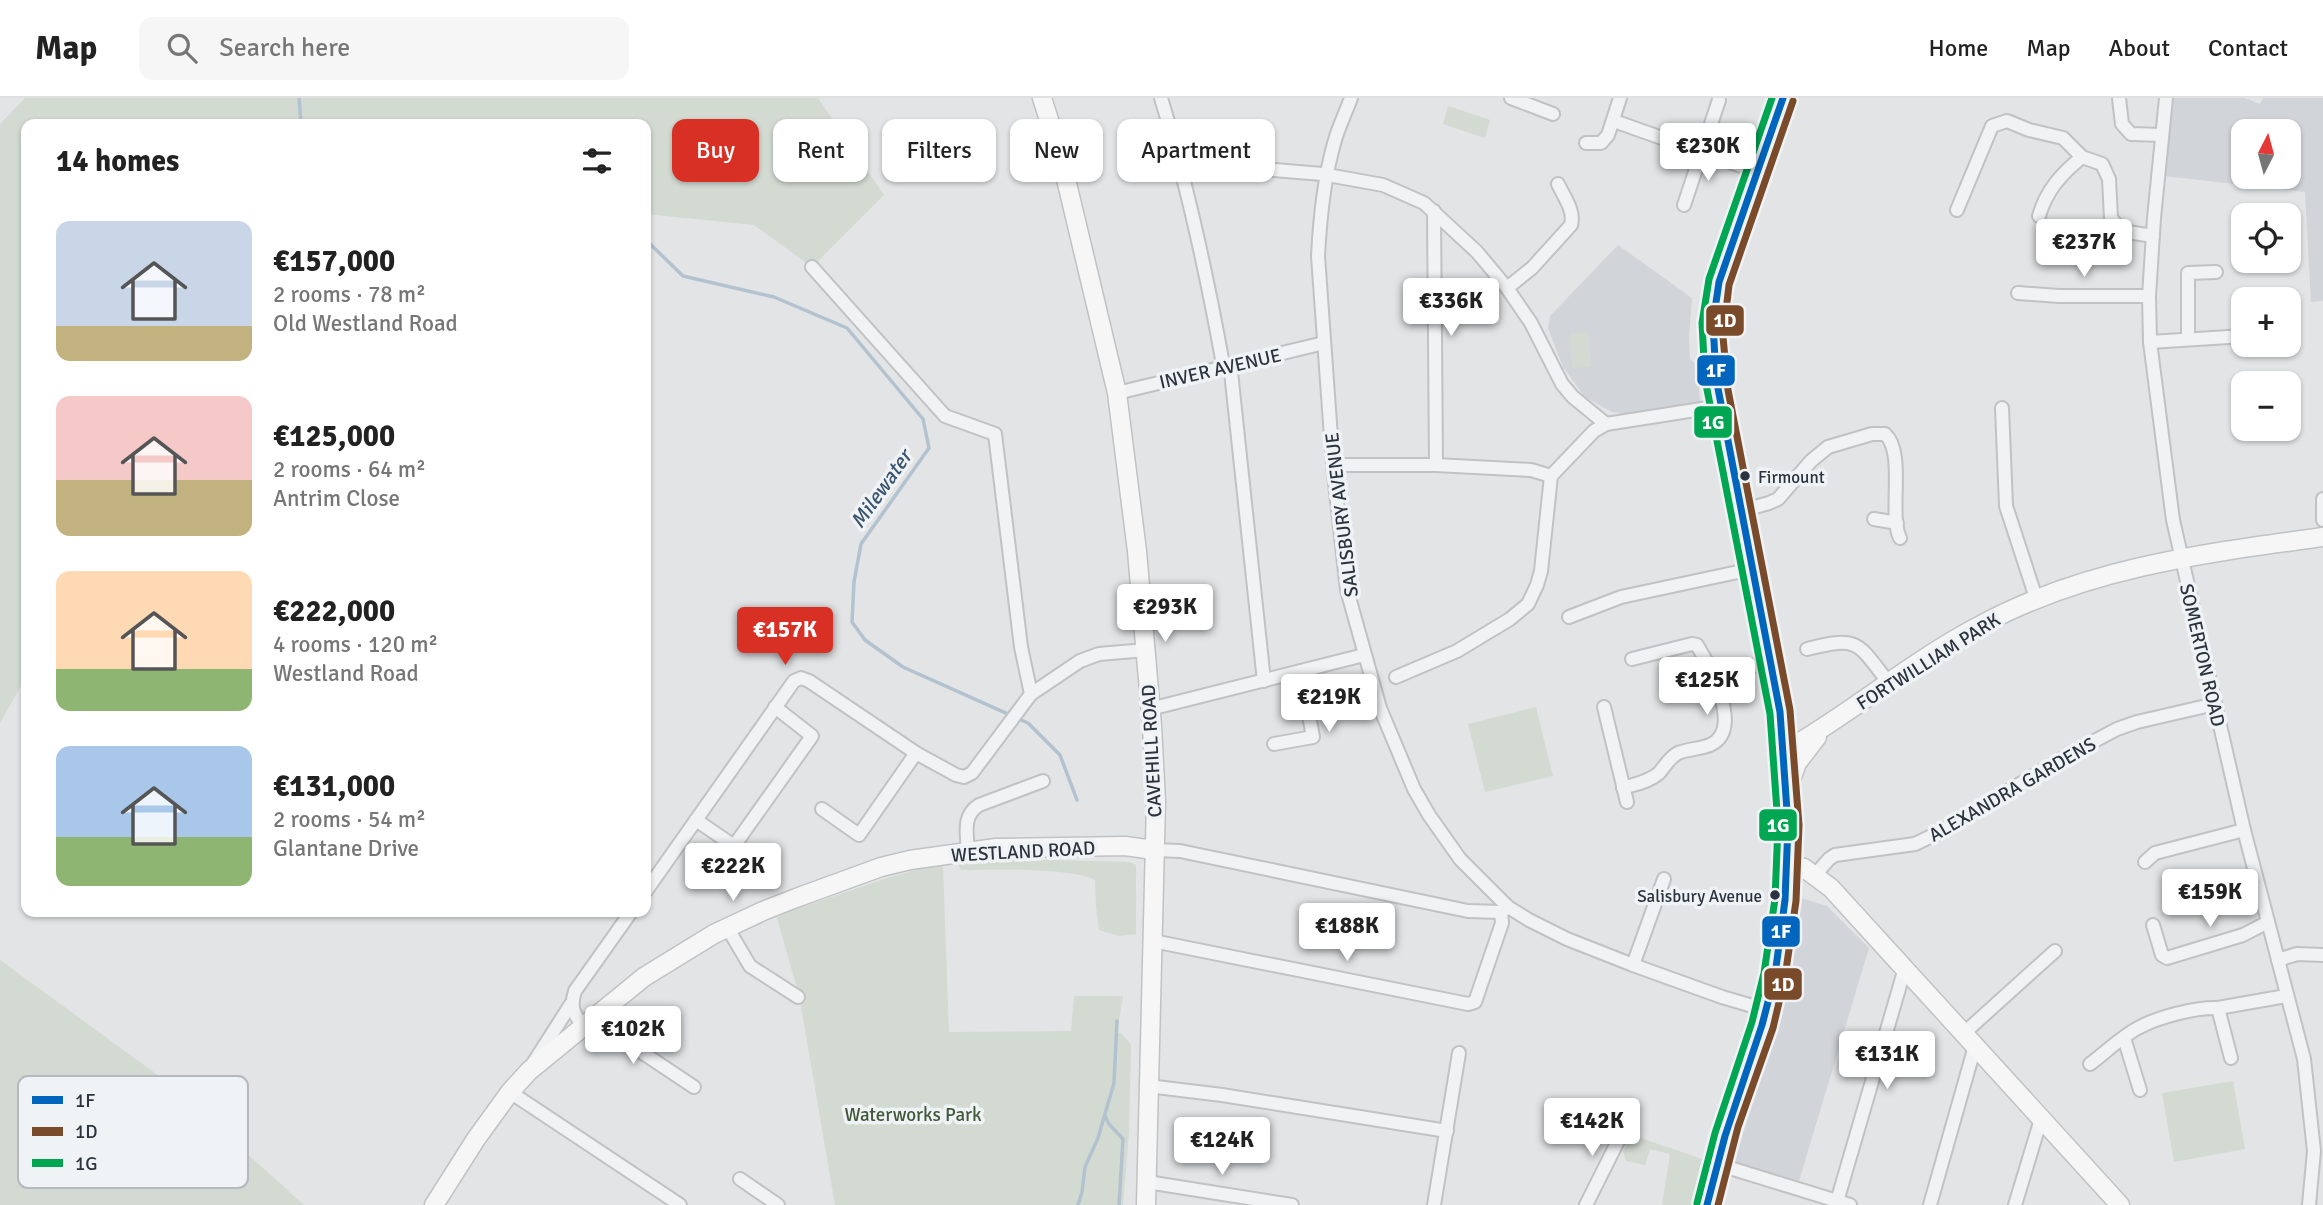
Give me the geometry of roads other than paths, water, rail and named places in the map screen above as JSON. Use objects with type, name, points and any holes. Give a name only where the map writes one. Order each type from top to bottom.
[{"type":"main road","points":[[1707,1205],[1717,1164],[1766,1010],[1780,943],[1789,864],[1788,790],[1780,712],[1721,407],[1712,347],[1713,308],[1723,265],[1783,98]]},
{"type":"street","name":"CAVEHILL ROAD","points":[[1042,98],[1060,154],[1117,393],[1138,551],[1156,802],[1146,1205]]},
{"type":"street","points":[[1161,98],[1167,119]]},
{"type":"street","points":[[1511,98],[1549,112],[1550,98]]},
{"type":"street","points":[[1586,144],[1601,144],[1608,135],[1619,98]]},
{"type":"street","points":[[2119,98],[2122,124],[2131,134],[2162,135]]},
{"type":"street","name":"SOMERTON ROAD","points":[[2166,98],[2149,296],[2150,342],[2173,520],[2244,830],[2304,1059],[2318,1151],[2309,1205]]},
{"type":"street","name":"SALISBURY AVENUE","points":[[1350,99],[1335,139],[1319,227],[1318,256],[1334,465],[1347,590],[1380,708],[1414,789],[1460,859],[1505,909],[1567,939],[1633,965],[1722,998],[1766,1010]]},
{"type":"street","points":[[1684,205],[1719,100]]},
{"type":"street","points":[[1614,121],[1758,172]]},
{"type":"street","points":[[1957,211],[1992,126],[2007,121],[2029,130],[2063,138],[2082,157],[2102,164],[2109,179],[2111,218],[2120,231],[2153,236]]},
{"type":"street","points":[[2039,216],[2043,200],[2062,174],[2082,157]]},
{"type":"street","points":[[1275,170],[1383,185],[1424,203],[1476,252],[1507,288],[1531,323],[1556,376],[1573,397],[1606,424]]},
{"type":"street","points":[[1185,182],[1225,368],[1231,372],[1264,681]]},
{"type":"street","points":[[1507,288],[1532,268],[1571,225],[1572,213],[1558,184]]},
{"type":"street","points":[[1433,211],[1436,465]]},
{"type":"street","points":[[812,267],[945,416],[995,435],[1021,648],[1031,694]]},
{"type":"street","points":[[2188,339],[2188,273],[2216,272]]},
{"type":"street","points":[[2018,293],[2149,296]]},
{"type":"street","points":[[2150,342],[2231,337]]},
{"type":"street","name":"INVER AVENUE","points":[[1117,393],[1324,342]]},
{"type":"street","points":[[1396,677],[1457,651],[1510,619],[1528,604],[1541,571],[1551,476],[1594,431],[1606,424],[1721,407]]},
{"type":"street","points":[[2002,408],[2006,506],[2036,598]]},
{"type":"street","points":[[1741,511],[1778,499],[1811,461],[1828,447],[1853,438],[1885,433],[1892,442],[1896,531],[1900,538]]},
{"type":"street","points":[[1334,465],[1436,465],[1531,470],[1551,476]]},
{"type":"street","points":[[2323,499],[2323,520]]},
{"type":"street","points":[[1874,520],[1897,523]]},
{"type":"street","name":"FORTWILLIAM PARK","points":[[1784,745],[1800,742],[1823,729],[1888,682],[1978,626],[2036,598],[2107,575],[2181,557],[2323,537]]},
{"type":"street","points":[[1569,617],[1621,597],[1752,569]]},
{"type":"street","points":[[1807,649],[1841,642],[1854,645],[1866,654],[1888,682]]},
{"type":"street","points":[[1623,788],[1660,772],[1667,761],[1678,753],[1710,745],[1721,739],[1725,731],[1717,680],[1697,645],[1632,659]]},
{"type":"street","points":[[651,884],[794,681],[801,678],[809,681],[916,753],[964,777],[972,773],[1031,694],[1080,661],[1099,653],[1146,650]]},
{"type":"street","points":[[1150,709],[1364,655]]},
{"type":"street","points":[[1717,680],[1769,660]]},
{"type":"street","points":[[1274,744],[1313,737],[1301,672]]},
{"type":"street","name":"ALEXANDRA GARDENS","points":[[1815,875],[1835,855],[1915,844],[1940,832],[2068,755],[2117,729],[2215,704]]},
{"type":"street","points":[[696,820],[734,846],[812,736],[775,707]]},
{"type":"street","points":[[1604,707],[1627,802]]},
{"type":"street","name":"FORTWILLIAM PARK","points":[[1788,790],[1797,763],[1823,729]]},
{"type":"street","points":[[822,809],[859,835],[916,753]]},
{"type":"street","points":[[968,852],[966,821],[970,811],[979,805],[1043,782]]},
{"type":"street","points":[[2145,862],[2155,853],[2244,830]]},
{"type":"street","name":"WESTLAND ROAD","points":[[435,1204],[510,1092],[529,1071],[644,977],[727,927],[881,867],[911,860],[996,848],[1125,846],[1154,850]]},
{"type":"street","points":[[1153,941],[1468,1004],[1475,1002],[1482,986],[1505,909],[1468,911],[1180,851],[1154,850]]},
{"type":"street","points":[[1789,864],[1815,875],[1848,905],[2120,1205]]},
{"type":"street","points":[[1633,965],[1664,879]]},
{"type":"street","points":[[529,1071],[570,1004],[575,991],[627,917]]},
{"type":"street","points":[[2153,925],[2162,955],[2167,958],[2235,938],[2269,922]]},
{"type":"street","points":[[727,927],[750,966],[798,997]]},
{"type":"street","points":[[1930,1205],[1969,1040],[2055,951]]},
{"type":"street","points":[[2278,960],[2297,954],[2323,955]]},
{"type":"street","points":[[1717,1164],[1841,1204],[1905,968]]},
{"type":"street","points":[[2090,1064],[2138,1028],[2160,1019],[2208,1008],[2286,996]]},
{"type":"street","points":[[570,1004],[574,1015],[620,1037],[694,1087]]},
{"type":"street","points":[[2218,1008],[2231,1058]]},
{"type":"street","points":[[2124,1038],[2140,1090]]},
{"type":"street","points":[[1434,1205],[1459,1053]]},
{"type":"street","points":[[1148,1086],[1222,1095],[1447,1131]]},
{"type":"street","points":[[510,1092],[680,1205]]},
{"type":"street","points":[[2015,1205],[2041,1119]]},
{"type":"street","points":[[1587,1205],[1626,1125]]},
{"type":"street","points":[[740,1179],[778,1205]]},
{"type":"street","points":[[1147,1182],[1293,1205]]},
{"type":"waterway","name":"Milewater","points":[[299,98],[301,119]]},
{"type":"waterway","name":"Milewater","points":[[651,245],[683,276],[774,297],[847,328],[923,419],[929,448],[861,544],[854,582],[852,622],[865,640],[903,667],[1028,723],[1060,755],[1077,800]]},
{"type":"waterway","name":"Milewater","points":[[1078,1205],[1085,1167],[1098,1138],[1114,1083],[1117,1021]]},
{"type":"waterway","name":"Milewater","points":[[1105,1116],[1123,1139],[1119,1205]]},
{"type":"place","name":"Firmount","points":[[1745,476]]},
{"type":"place","name":"Salisbury Avenue","points":[[1775,895]]},
{"type":"park label","name":"Waterworks Park","points":[[913,1114]]}]
